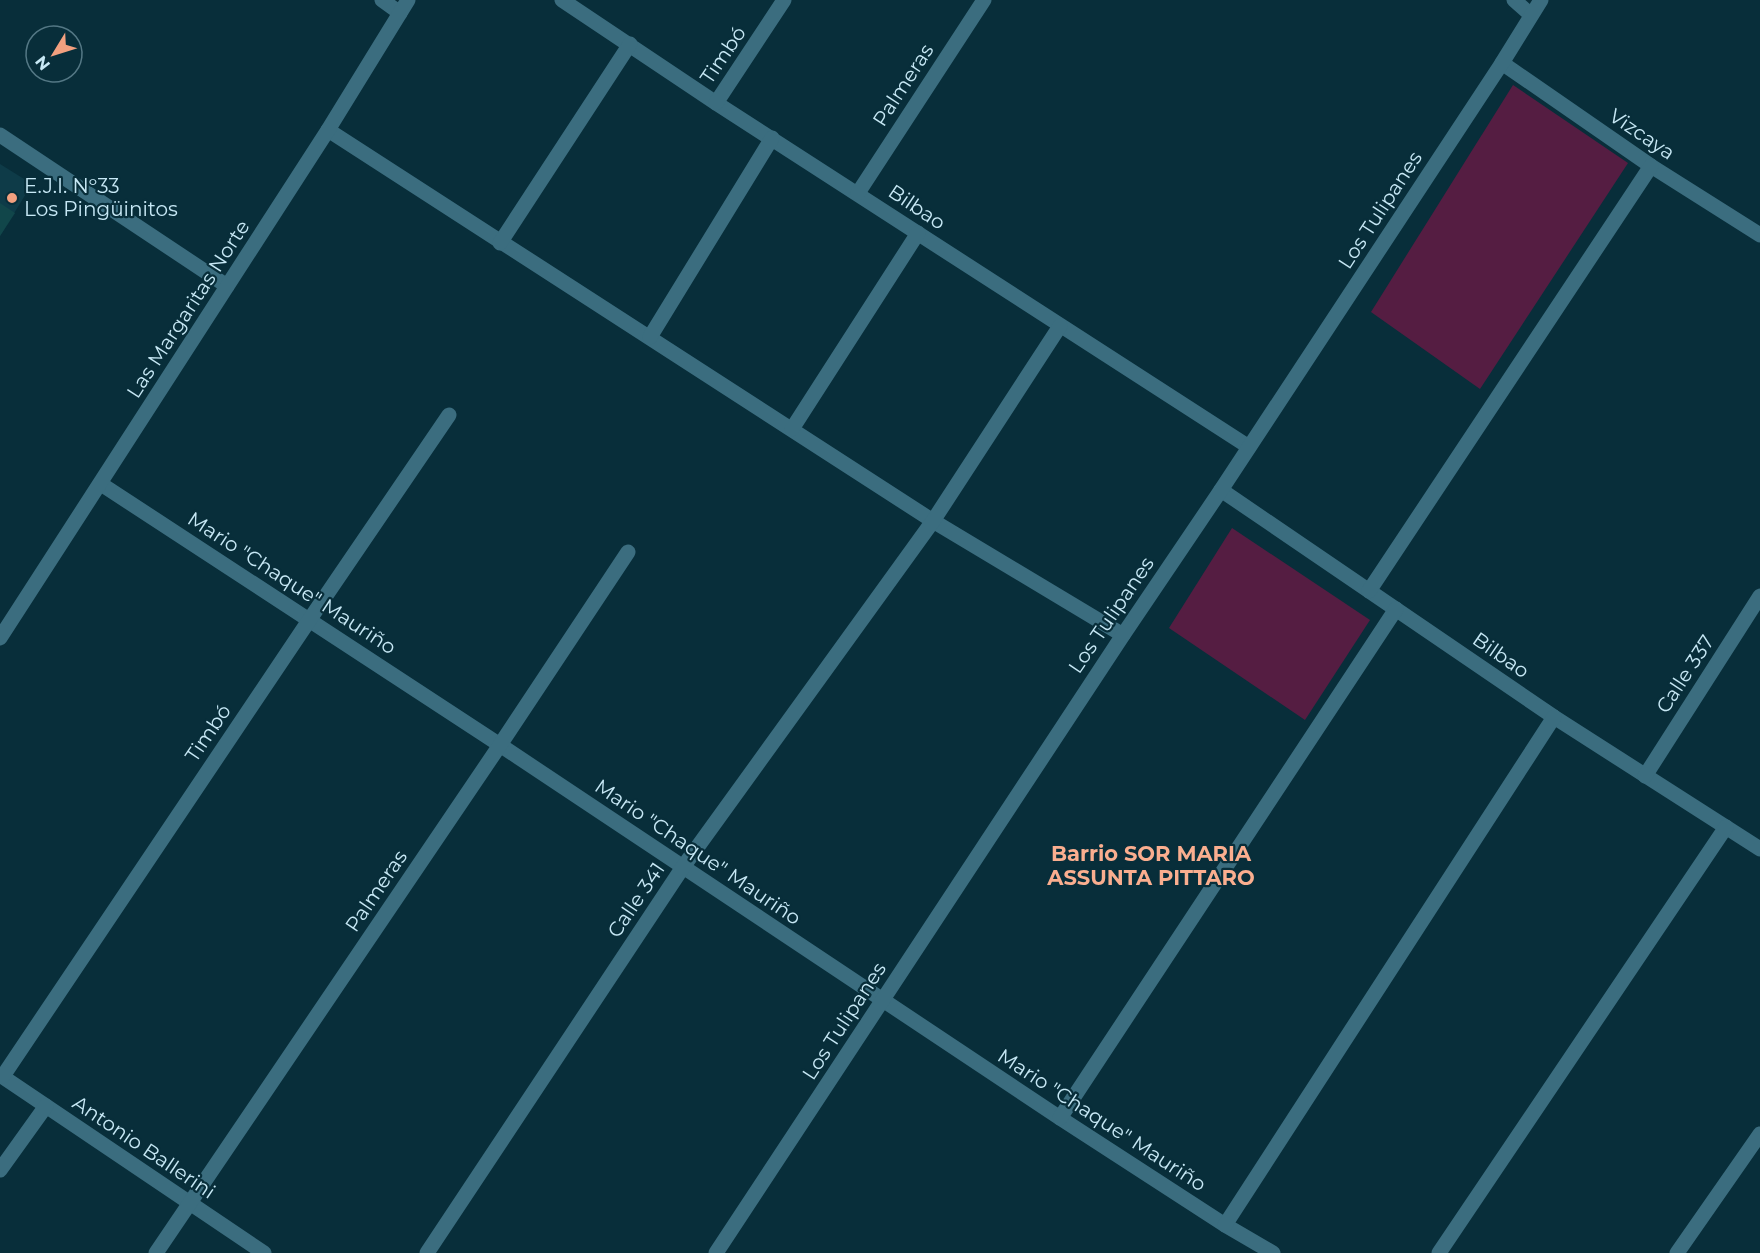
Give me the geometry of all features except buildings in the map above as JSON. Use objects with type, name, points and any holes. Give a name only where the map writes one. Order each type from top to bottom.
[{"type":"street","points":[[382,0],[404,6]]},
{"type":"street","name":"Bilbao","points":[[562,0],[716,103],[1250,447]]},
{"type":"street","name":"Timbó","points":[[716,103],[784,0]]},
{"type":"street","name":"Palmeras","points":[[858,193],[984,0]]},
{"type":"street","points":[[1514,0],[1531,15]]},
{"type":"street","name":"Los Tulipanes","points":[[716,1253],[1123,635],[1250,447],[1541,0]]},
{"type":"street","name":"Las Margaritas Norte","points":[[0,638],[328,130],[404,6]]},
{"type":"street","points":[[500,243],[630,44]]},
{"type":"street","name":"Vizcaya","points":[[1502,63],[1651,166],[1760,235]]},
{"type":"street","points":[[328,130],[933,521],[1123,635]]},
{"type":"street","points":[[0,135],[228,286]]},
{"type":"street","points":[[650,338],[772,138]]},
{"type":"street","points":[[1370,591],[1651,166]]},
{"type":"street","points":[[792,429],[918,233]]},
{"type":"street","name":"Calle 341","points":[[427,1253],[683,867],[933,521],[1060,326]]},
{"type":"street","name":"Timbó","points":[[1,1076],[449,415]]},
{"type":"street","name":"Mario \"Chaque\" Mauriño","points":[[101,483],[500,745],[882,1001],[1225,1225],[1254,1248],[1273,1253]]},
{"type":"street","name":"Bilbao","points":[[1221,490],[1554,717],[1760,849]]},
{"type":"street","name":"Palmeras","points":[[156,1253],[628,552]]},
{"type":"street","name":"Calle 337","points":[[1645,776],[1760,596]]},
{"type":"street","points":[[1060,1118],[1396,609]]},
{"type":"street","points":[[1225,1225],[1554,717]]},
{"type":"street","points":[[1439,1253],[1726,827]]},
{"type":"street","name":"Antonio Ballerini","points":[[1,1076],[264,1253]]},
{"type":"street","points":[[0,1170],[46,1106]]},
{"type":"street","points":[[1677,1253],[1760,1134]]},
{"type":"shaded area","points":[[1513,85],[1628,163],[1480,389],[1371,312]]},
{"type":"shaded area","name":"E.J.I. Nº33 Los Pingüinitos","points":[[0,164],[32,184],[0,236]]},
{"type":"shaded area","points":[[1232,528],[1370,620],[1305,720],[1169,628]]},
{"type":"place","name":"E.J.I. Nº33 Los Pingüinitos","points":[[12,198]]},
{"type":"district","name":"Barrio SOR MARIA ASSUNTA PITTARO","points":[[1151,865]]}]
